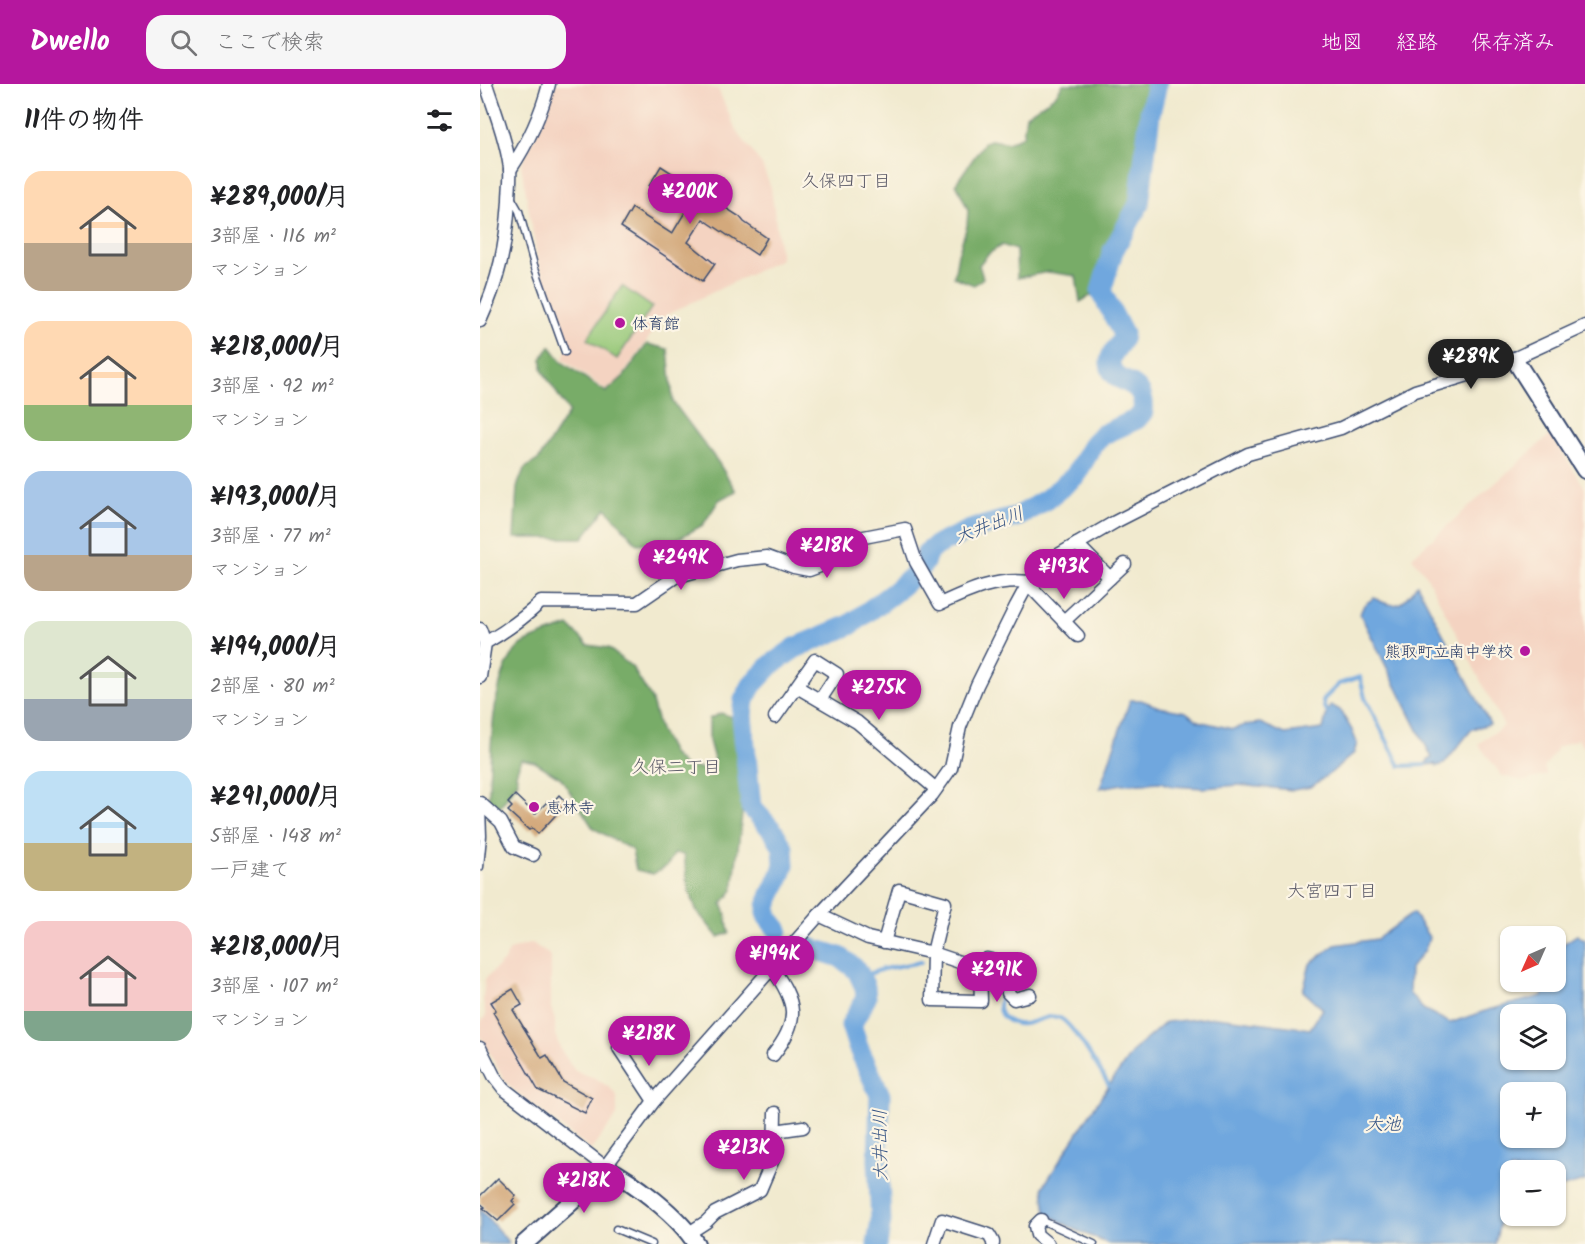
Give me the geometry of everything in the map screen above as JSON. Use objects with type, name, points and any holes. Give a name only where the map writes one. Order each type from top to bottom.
[{"type":"street","points":[[480,321],[495,286],[502,260],[510,170],[503,136],[486,84]]},
{"type":"street","points":[[510,170],[537,122],[549,84]]},
{"type":"street","points":[[533,1240],[584,1191],[605,1167],[654,1101],[819,915],[936,789],[951,768],[960,728],[977,685],[1028,583],[1053,558],[1116,522],[1248,454],[1341,428],[1415,391],[1515,360],[1585,326]]},
{"type":"street","points":[[1515,360],[1585,471]]},
{"type":"street","points":[[485,643],[507,631],[541,602],[637,603],[675,577],[737,560],[767,557],[809,570],[820,566],[849,544],[864,537],[906,529],[916,562],[940,604],[975,588],[997,582],[1014,580],[1028,583],[1078,636]]},
{"type":"street","points":[[1077,544],[1110,578]]},
{"type":"street","points":[[1064,621],[1125,564]]},
{"type":"street","points":[[480,629],[485,643],[480,677]]},
{"type":"street","points":[[775,717],[815,660],[837,674],[820,700]]},
{"type":"street","points":[[797,687],[857,722],[936,789]]},
{"type":"street","points":[[481,804],[501,822],[514,847],[533,855]]},
{"type":"street","points":[[819,915],[868,938],[884,942],[933,952],[980,969],[981,1001],[932,1000],[933,952],[945,903],[898,890],[884,942]]},
{"type":"street","points":[[974,967],[987,959],[994,961],[1004,967],[1009,974],[1008,993],[1014,999],[1030,995]]},
{"type":"street","points":[[772,968],[788,991],[793,1007],[787,1038],[773,1054]]},
{"type":"street","points":[[480,1048],[494,1076],[504,1089],[605,1167],[619,1174],[652,1199],[693,1238],[715,1213],[760,1190],[774,1157],[775,1113]]},
{"type":"street","points":[[619,1048],[654,1101]]},
{"type":"street","points":[[775,1131],[803,1127]]},
{"type":"street","points":[[934,1244],[942,1220],[989,1235],[994,1243]]},
{"type":"street","points":[[1041,1220],[1035,1226],[1037,1235],[1048,1244]]},
{"type":"lane","points":[[509,194],[519,211],[534,265],[565,352]]},
{"type":"lane","points":[[480,867],[483,836],[481,804]]},
{"type":"lane","points":[[1041,1220],[1094,1244]]},
{"type":"lane","points":[[616,1229],[652,1244]]},
{"type":"shaded area","points":[[554,84],[693,84],[718,89],[736,130],[762,165],[771,188],[781,259],[664,316],[620,379],[606,390],[563,359],[568,344],[538,262],[521,165],[548,110]]},
{"type":"shaded area","name":"熊取町立南中学校","points":[[1551,434],[1585,488],[1585,749],[1578,739],[1558,747],[1544,768],[1547,775],[1523,781],[1502,776],[1478,744],[1504,726],[1426,575],[1412,557]]},
{"type":"shaded area","points":[[532,943],[551,956],[551,1008],[555,1021],[555,1035],[561,1050],[575,1071],[595,1078],[617,1096],[617,1115],[591,1150],[504,1080],[480,1035],[480,1023],[486,1016],[483,999],[485,979],[503,962],[510,950]]},
{"type":"green space","points":[[1063,84],[1153,84],[1146,113],[1134,203],[1105,250],[1092,295],[1080,302],[1076,276],[1048,272],[1017,278],[1016,250],[1002,245],[988,254],[979,265],[983,278],[974,285],[954,277],[958,254],[967,226],[968,210],[956,183],[985,142],[991,140],[1008,143],[1023,136],[1026,115],[1055,96]]},
{"type":"green space","name":"体育館","points":[[622,286],[652,307],[617,359],[587,339]]},
{"type":"green space","points":[[647,344],[668,349],[673,402],[718,462],[736,491],[719,500],[703,525],[676,540],[637,544],[606,508],[583,538],[514,538],[517,487],[524,469],[539,459],[569,412],[542,370],[542,358],[550,346],[562,362],[606,392],[624,376]]},
{"type":"green space","points":[[569,626],[588,645],[608,648],[632,667],[651,698],[660,730],[673,755],[686,768],[706,768],[714,759],[709,741],[709,719],[721,713],[732,717],[738,742],[743,806],[733,890],[722,904],[729,933],[718,937],[696,910],[688,888],[684,855],[675,853],[667,866],[653,874],[636,870],[632,850],[593,828],[561,778],[535,762],[521,759],[516,774],[518,781],[497,812],[488,807],[496,700],[509,661],[523,644]]},
{"type":"water","points":[[1417,584],[1490,724],[1472,729],[1444,764],[1437,766],[1435,764],[1425,765],[1432,758],[1360,614],[1364,605],[1374,598],[1388,604],[1399,604],[1408,597]]},
{"type":"water","points":[[1130,700],[1141,700],[1159,707],[1186,712],[1198,721],[1233,729],[1260,723],[1285,734],[1323,729],[1331,705],[1340,710],[1357,743],[1354,753],[1311,787],[1293,790],[1238,785],[1204,788],[1172,786],[1161,782],[1122,784],[1100,788]]},
{"type":"water","name":"大池","points":[[1413,913],[1429,937],[1425,950],[1410,968],[1409,993],[1423,1009],[1450,1023],[1500,1007],[1500,1070],[1566,1070],[1566,1004],[1511,1004],[1542,996],[1543,992],[1566,992],[1566,942],[1577,935],[1585,940],[1585,1181],[1566,1186],[1566,1160],[1500,1160],[1500,1222],[1495,1244],[1109,1244],[1074,1229],[1046,1213],[1043,1187],[1133,1051],[1166,1022],[1216,1017],[1310,1029],[1323,1009],[1303,991],[1310,964],[1335,945],[1377,939]]},
{"type":"water","points":[[480,1209],[509,1243],[508,1244],[480,1244]]},
{"type":"building","points":[[661,166],[740,217],[767,238],[757,255],[703,219],[688,242],[715,264],[703,281],[621,227],[632,208],[672,234],[687,209],[649,186]]},
{"type":"building","points":[[515,795],[535,814],[547,802],[550,805],[559,795],[567,803],[538,834],[532,828],[529,830],[508,811],[512,807],[508,803]]},
{"type":"building","points":[[513,989],[522,1005],[513,1010],[542,1058],[547,1055],[563,1082],[592,1098],[585,1113],[538,1090],[493,1012],[496,1010],[491,1002]]},
{"type":"building","points":[[498,1178],[516,1196],[512,1201],[515,1204],[498,1221],[483,1208],[485,1207],[480,1203],[480,1196]]},
{"type":"waterway","name":"大井出川","points":[[778,930],[767,916],[767,906],[784,865],[783,848],[773,831],[751,807],[742,715],[744,700],[752,685],[771,665],[795,648],[850,625],[916,573],[924,563],[927,553],[937,545],[970,530],[1019,516],[1047,499],[1075,476],[1094,443],[1102,435],[1137,419],[1143,412],[1140,392],[1112,371],[1110,359],[1121,342],[1123,334],[1101,291],[1113,251],[1139,204],[1150,113],[1157,84]]},
{"type":"waterway","points":[[1327,712],[1323,700],[1339,684],[1360,677],[1365,698],[1400,766],[1425,765]]},
{"type":"waterway","name":"大井出川","points":[[807,947],[840,957],[857,970],[865,987],[866,998],[851,1025],[858,1047],[880,1095],[878,1160],[881,1221],[877,1244]]},
{"type":"waterway","points":[[860,977],[883,969],[921,962]]},
{"type":"waterway","points":[[1003,987],[999,1005],[1003,1017],[1022,1024],[1048,1017],[1060,1018],[1079,1038],[1109,1085]]},
{"type":"place","name":"体育館","points":[[620,323]]},
{"type":"place","name":"熊取町立南中学校","points":[[1525,651]]},
{"type":"place","name":"恵林寺","points":[[534,807]]},
{"type":"district","name":"久保四丁目","points":[[846,181]]},
{"type":"district","name":"久保二丁目","points":[[676,767]]},
{"type":"district","name":"大宮四丁目","points":[[1332,891]]}]
